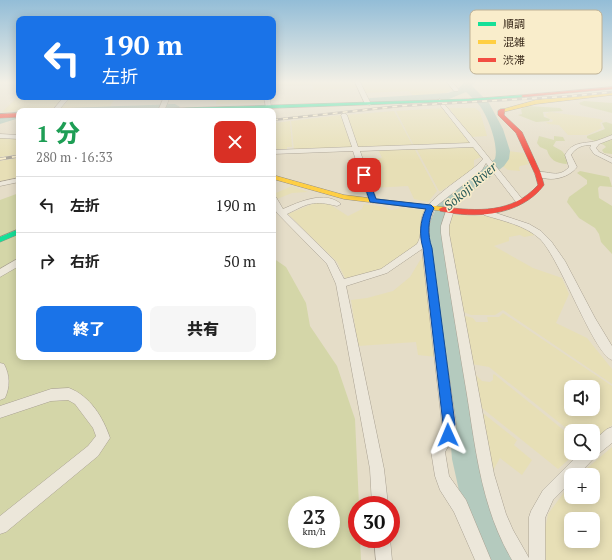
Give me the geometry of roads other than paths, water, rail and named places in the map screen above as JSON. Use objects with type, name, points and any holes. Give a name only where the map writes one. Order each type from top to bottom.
[{"type":"main road","points":[[276,180],[327,194],[373,201],[449,210],[487,213],[494,212],[520,200],[539,188],[541,182],[519,132],[501,115],[501,111],[505,108]]},
{"type":"main road","points":[[0,116],[16,115]]},
{"type":"main road","points":[[0,240],[16,232]]},
{"type":"street","points":[[446,108],[520,200]]},
{"type":"street","points":[[344,115],[373,201]]},
{"type":"street","points":[[0,136],[16,137]]},
{"type":"street","points":[[538,174],[557,177],[566,174],[573,167],[568,155],[573,148],[582,143],[596,143],[612,137]]},
{"type":"street","points":[[596,143],[594,150],[612,161]]},
{"type":"street","points":[[276,152],[476,146]]},
{"type":"street","points":[[602,156],[612,156]]},
{"type":"street","points":[[483,560],[460,506],[445,485],[439,462],[438,452],[448,435],[449,424],[427,248],[424,239],[427,215],[432,208],[487,160]]},
{"type":"street","points":[[0,184],[16,181]]},
{"type":"street","points":[[282,213],[316,200],[323,200],[337,204]]},
{"type":"street","points":[[276,204],[282,213],[331,262],[338,272],[342,284],[353,351],[377,469],[379,496]]},
{"type":"street","points":[[449,210],[445,233],[487,474],[498,514],[507,536],[521,560]]},
{"type":"street","points":[[487,213],[528,227],[538,233],[545,240],[564,267],[594,327],[612,355]]},
{"type":"street","points":[[342,284],[384,271],[420,246],[424,239]]},
{"type":"street","points":[[0,274],[16,263]]},
{"type":"street","points":[[0,368],[3,377],[0,394]]},
{"type":"street","points":[[0,412],[51,395],[69,394],[80,400],[99,425],[103,438],[93,451],[0,526]]},
{"type":"street","points":[[600,444],[612,434]]},
{"type":"street","points":[[537,560],[537,517],[548,495],[583,460]]},
{"type":"street","points":[[383,548],[384,560]]},
{"type":"waterway","name":"Sokoji River","points":[[487,108],[497,129],[504,151],[502,159],[499,163],[443,207],[436,227],[461,408],[466,459],[479,513],[501,560]]},
{"type":"waterway","points":[[0,121],[16,116]]},
{"type":"railway","points":[[276,120],[381,108]]},
{"type":"railway","points":[[0,159],[16,156]]}]
